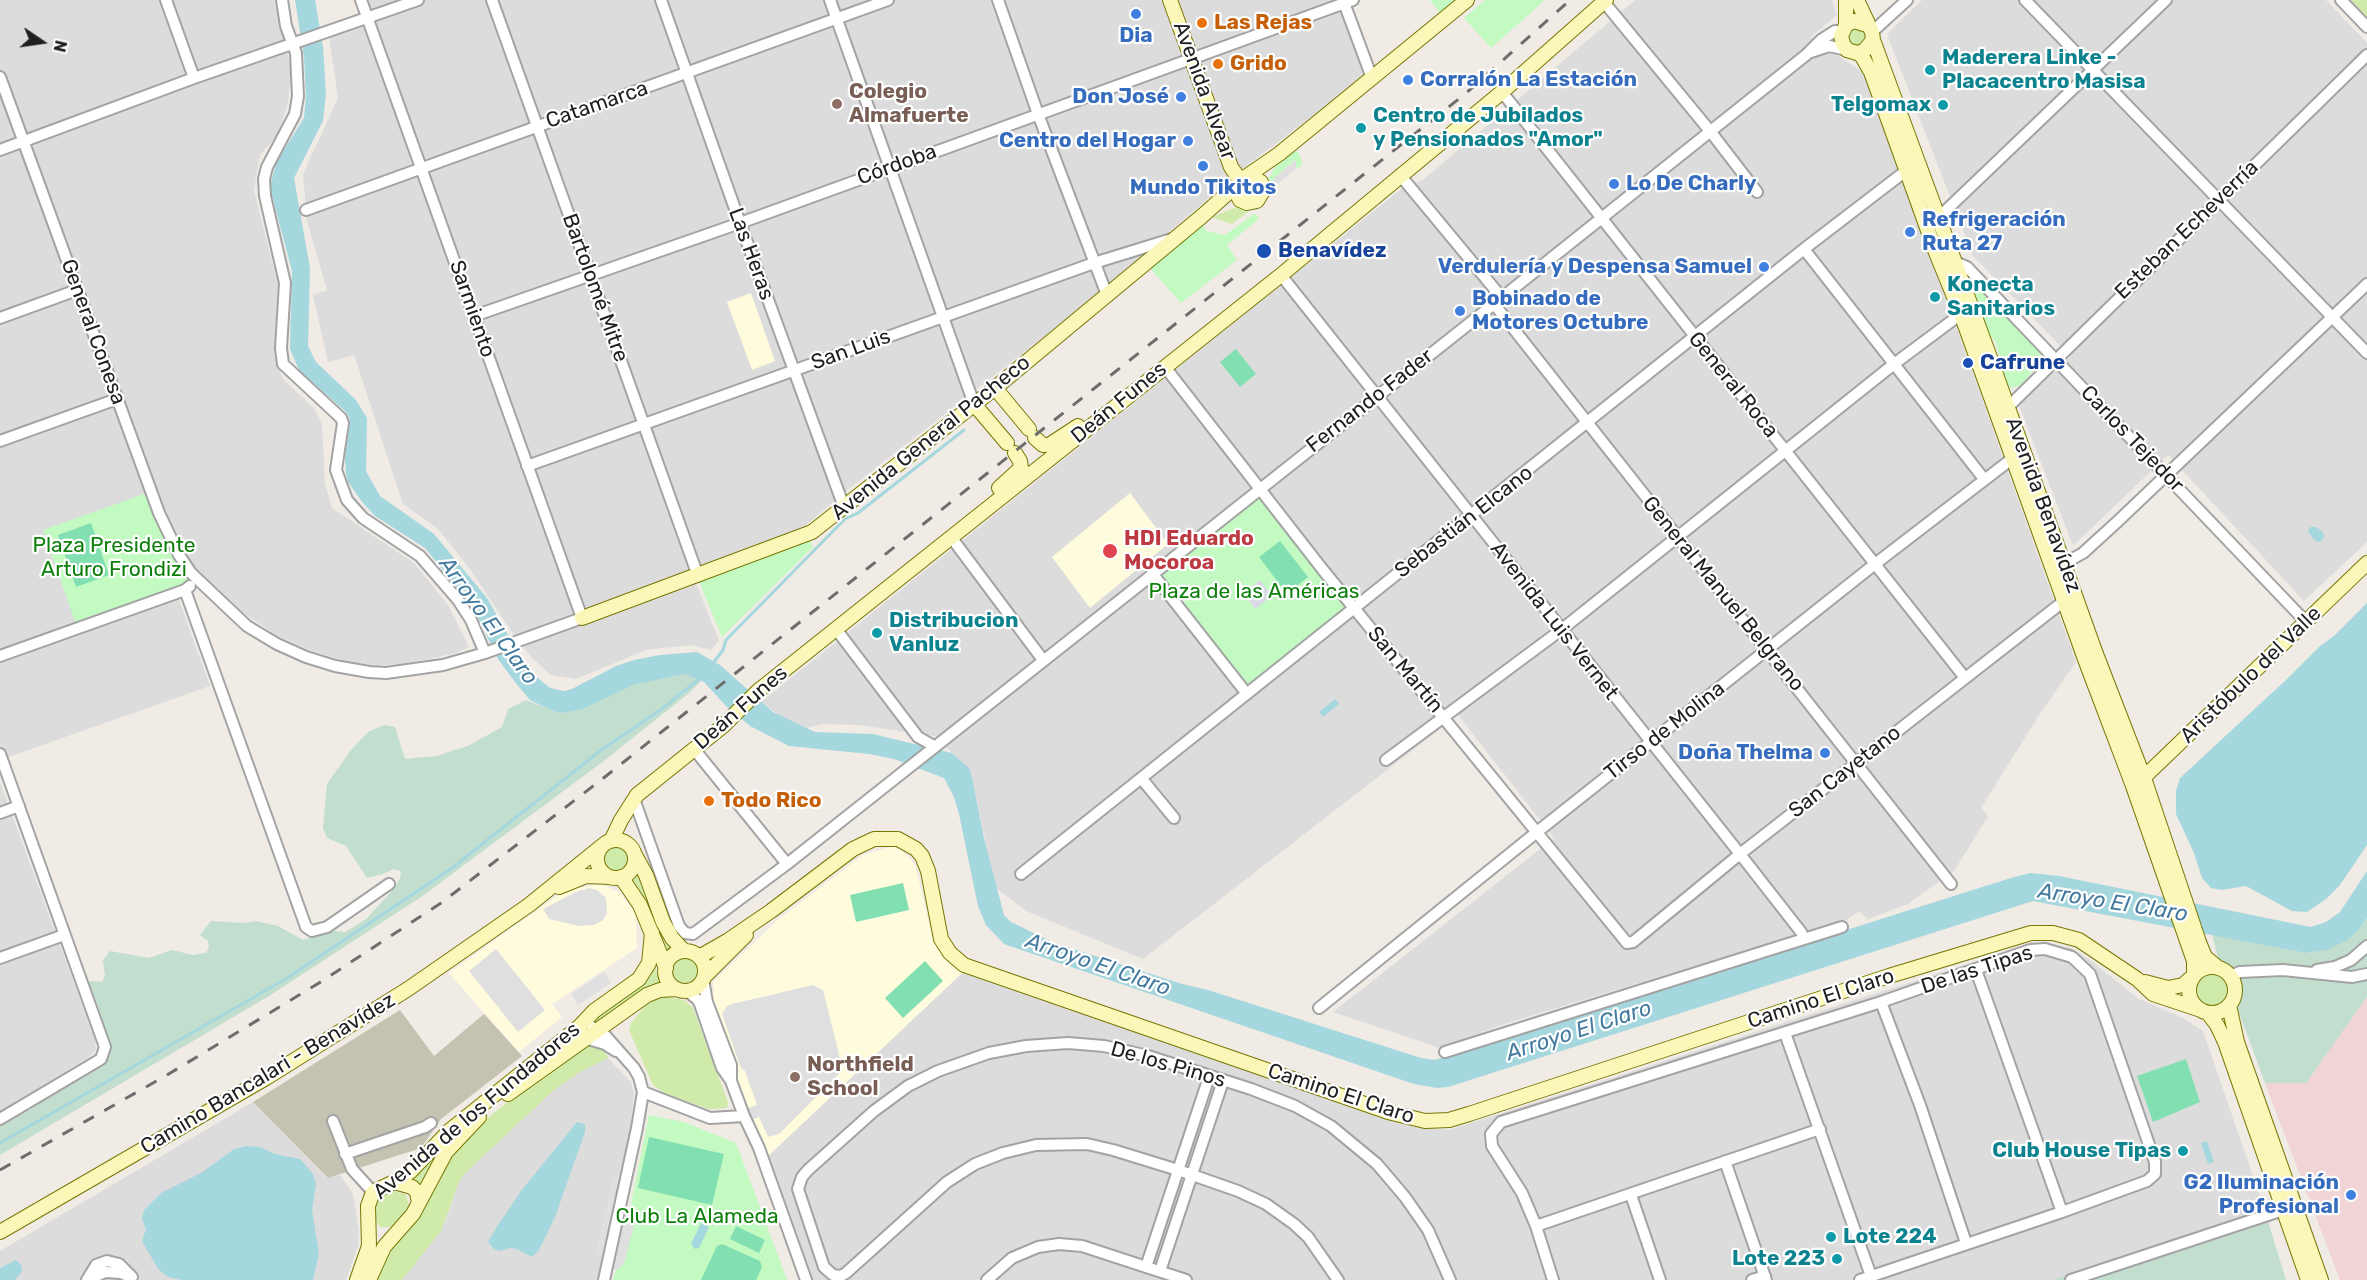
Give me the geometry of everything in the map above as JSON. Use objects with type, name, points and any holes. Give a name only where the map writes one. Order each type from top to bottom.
[{"type":"street","points":[[166,0],[194,78]]},
{"type":"street","points":[[282,0],[286,26],[295,43],[298,71],[295,114],[267,167],[264,179],[265,196],[285,283],[281,356],[288,370],[341,418],[343,423],[336,470],[347,500],[363,518],[410,547],[427,564],[465,610],[488,652]]},
{"type":"street","name":"Sarmiento","points":[[361,0],[582,618]]},
{"type":"street","points":[[0,150],[194,78],[418,0]]},
{"type":"street","name":"Bartolomé Mitre","points":[[492,0],[698,576]]},
{"type":"street","name":"Las Heras","points":[[661,0],[844,507]]},
{"type":"street","points":[[830,0],[974,404],[1020,461],[1021,468],[956,528],[951,537],[1043,660]]},
{"type":"street","name":"Catamarca","points":[[306,210],[888,0]]},
{"type":"street","points":[[998,0],[1038,114],[1107,295]]},
{"type":"street","name":"Avenida Alvear","points":[[1170,0],[1231,167],[1240,180]]},
{"type":"street","name":"Avenida General Pacheco","points":[[582,618],[803,537],[995,388],[1201,217],[1240,180],[1279,154],[1467,0]]},
{"type":"street","points":[[1846,0],[1841,40],[1853,51],[1868,49],[1871,32],[1907,0]]},
{"type":"street","name":"Avenida Benavídez","points":[[1857,0],[1871,32],[2065,563],[2193,942],[2193,976]]},
{"type":"street","points":[[2025,0],[2367,353]]},
{"type":"street","points":[[1939,217],[2166,0]]},
{"type":"street","points":[[2341,0],[2367,27]]},
{"type":"street","points":[[1347,1],[1372,78]]},
{"type":"street","name":"Córdoba","points":[[474,315],[740,223],[1347,1]]},
{"type":"street","points":[[1605,1],[1757,192]]},
{"type":"street","name":"Deán Funes","points":[[607,843],[632,802],[758,691],[1281,275],[1502,92],[1605,1]]},
{"type":"street","points":[[1844,28],[1854,21],[1871,32]]},
{"type":"street","name":"Fernando Fader","points":[[787,864],[1375,396],[1498,301],[1806,55],[1828,34],[1844,28]]},
{"type":"street","name":"Fernando Fader","points":[[1806,55],[1824,47],[1834,46],[1853,51]]},
{"type":"street","name":"Avenida Benavídez","points":[[1853,51],[1871,72],[2064,601],[2139,782]]},
{"type":"street","name":"Esteban Echeverría","points":[[2008,407],[2367,55]]},
{"type":"street","name":"General Conesa","points":[[0,77],[159,513],[179,555],[198,582],[227,609],[262,635],[306,657],[335,666],[386,673],[444,665],[488,652],[582,618]]},
{"type":"street","name":"General Roca","points":[[1502,92],[1694,338],[1965,678]]},
{"type":"street","name":"Avenida General Pacheco","points":[[1263,186],[1279,154]]},
{"type":"street","name":"Sebastián Elcano","points":[[1021,874],[1804,249],[1907,170]]},
{"type":"street","name":"General Manuel Belgrano","points":[[1400,175],[1498,301],[1587,423],[1768,649],[1951,884]]},
{"type":"street","points":[[1201,217],[1243,202],[1250,204],[1257,201],[1263,195],[1263,186],[1258,178],[1240,180],[1238,196],[1243,202]]},
{"type":"street","name":"San Luis","points":[[527,466],[1094,262],[1176,238]]},
{"type":"street","points":[[1804,249],[1984,479]]},
{"type":"street","name":"Carlos Tejedor","points":[[1955,262],[1967,267],[2306,622]]},
{"type":"street","name":"Avenida Luis Vernet","points":[[1281,275],[1740,854],[1801,932],[1804,939]]},
{"type":"street","points":[[2065,563],[2083,552],[2168,475],[2367,284]]},
{"type":"street","points":[[0,318],[77,290]]},
{"type":"street","points":[[1386,760],[1562,630],[1785,450],[1961,314]]},
{"type":"street","name":"San Martín","points":[[1165,367],[1259,490],[1627,943]]},
{"type":"street","points":[[995,388],[1043,445],[1049,445],[1098,413],[1106,415]]},
{"type":"street","points":[[0,441],[117,399]]},
{"type":"street","name":"Tirso de Molina","points":[[1319,1008],[1875,564],[2013,458]]},
{"type":"street","name":"Aristóbulo del Valle","points":[[2139,782],[2367,563]]},
{"type":"street","points":[[1152,573],[1247,694]]},
{"type":"street","points":[[0,656],[185,590],[198,582]]},
{"type":"street","points":[[185,590],[306,927],[312,931],[327,927],[389,884]]},
{"type":"street","name":"San Cayetano","points":[[1627,943],[1633,942],[1740,854],[2064,601]]},
{"type":"street","points":[[836,629],[918,737],[934,746]]},
{"type":"street","points":[[632,802],[679,926],[689,934],[697,932],[787,864],[694,749]]},
{"type":"street","points":[[0,754],[105,1047],[101,1059],[0,1119]]},
{"type":"street","points":[[1141,778],[1174,818]]},
{"type":"street","points":[[632,802],[624,826],[625,836],[646,875],[663,922],[672,938],[684,951]]},
{"type":"street","points":[[0,813],[19,806]]},
{"type":"street","name":"Camino El Claro","points":[[699,957],[727,941],[860,845],[882,837],[898,839],[916,849],[922,856],[928,871],[941,939],[950,953],[964,965],[1377,1108],[1425,1121],[1469,1114],[2021,935],[2053,933],[2079,940],[2137,980],[2153,994],[2204,1012]]},
{"type":"street","points":[[616,877],[627,874],[634,865],[632,849],[624,842],[607,843],[599,850],[597,862],[602,872],[616,877],[640,905],[666,968],[667,978],[700,1004],[722,1068],[731,1081],[759,1148],[806,1280]]},
{"type":"street","name":"Camino Bancalari - Benavídez","points":[[0,1232],[266,1078],[408,990],[529,905],[607,843]]},
{"type":"street","name":"Camino Bancalari - Benavídez","points":[[529,905],[577,879],[594,875],[616,877]]},
{"type":"street","name":"Camino El Claro","points":[[704,978],[771,910]]},
{"type":"street","points":[[1445,1052],[1842,927]]},
{"type":"street","name":"Avenida de los Fundadores","points":[[357,1280],[369,1246],[368,1206],[373,1192],[411,1171],[449,1131],[584,1022],[594,1011],[644,974],[649,963],[652,933]]},
{"type":"street","points":[[0,958],[64,935]]},
{"type":"street","name":"Avenida Benavídez","points":[[2193,942],[2217,967]]},
{"type":"street","points":[[2302,972],[2335,967],[2351,960],[2367,946]]},
{"type":"street","name":"De las Tipas","points":[[1536,1226],[1515,1180],[1492,1146],[1491,1134],[1501,1122],[1881,1002],[2037,948],[2064,953],[2085,967],[2090,974],[2156,1169],[2155,1174],[2147,1181],[2062,1212]]},
{"type":"street","points":[[666,968],[672,956],[684,951],[695,953],[705,966],[707,1002],[731,1065],[731,1081]]},
{"type":"street","points":[[2308,1280],[2225,1042],[2217,1024],[2195,1006],[2188,993],[2193,976],[2201,969],[2217,967],[2230,976],[2235,991],[2229,1005],[2237,1042],[2321,1280]]},
{"type":"street","points":[[1860,1280],[2062,1212],[1976,970]]},
{"type":"street","points":[[2230,976],[2240,972],[2272,970],[2352,977],[2366,974]]},
{"type":"street","name":"Camino El Claro","points":[[2137,980],[2168,988],[2183,985],[2193,976]]},
{"type":"street","points":[[682,990],[696,987],[704,978]]},
{"type":"street","name":"Avenida de los Fundadores","points":[[369,1280],[384,1247],[407,1222],[419,1203],[436,1166],[456,1139],[501,1099],[652,992],[682,990]]},
{"type":"street","points":[[1881,1002],[1920,1105],[1966,1243]]},
{"type":"street","points":[[2204,1012],[2215,1013],[2229,1005]]},
{"type":"street","points":[[610,1021],[624,1056]]},
{"type":"street","points":[[584,1022],[603,1033],[624,1056],[639,1077],[643,1092],[638,1128],[604,1280]]},
{"type":"street","points":[[1785,1033],[1871,1276]]},
{"type":"street","points":[[585,1038],[604,1044],[624,1056]]},
{"type":"street","name":"De los Pinos","points":[[1178,1170],[1087,1144],[1047,1144],[1003,1153],[957,1174],[846,1274],[833,1275],[824,1267],[800,1198],[799,1183],[808,1170],[874,1111],[925,1077],[953,1064],[989,1053],[1026,1046],[1061,1043],[1113,1047],[1148,1056],[1295,1106],[1331,1126],[1354,1143],[1405,1197],[1432,1239],[1450,1280]]},
{"type":"street","points":[[1146,1267],[1209,1077]]},
{"type":"street","points":[[1160,1271],[1223,1081]]},
{"type":"street","points":[[643,1092],[710,1118],[744,1116]]},
{"type":"street","points":[[333,1120],[345,1154],[359,1178],[373,1192]]},
{"type":"street","points":[[345,1154],[424,1128],[431,1123]]},
{"type":"street","points":[[1553,1280],[1536,1226],[1820,1129]]},
{"type":"street","points":[[1725,1161],[1766,1278],[1752,1280]]},
{"type":"street","points":[[1178,1170],[1255,1198],[1284,1216],[1313,1244],[1338,1280]]},
{"type":"street","points":[[394,1182],[412,1187],[417,1192],[419,1203]]},
{"type":"street","points":[[1631,1194],[1660,1280]]},
{"type":"street","points":[[2071,1280],[2283,1210]]},
{"type":"street","points":[[369,1218],[383,1231],[399,1230]]},
{"type":"street","points":[[987,1280],[1012,1258],[1024,1252],[1059,1244],[1082,1246],[1186,1280]]},
{"type":"street","points":[[87,1280],[96,1265],[106,1262],[119,1264],[134,1279]]},
{"type":"shaded area","points":[[0,0],[274,0],[292,71],[287,107],[278,134],[260,155],[254,191],[278,285],[276,358],[282,378],[314,408],[322,423],[325,484],[332,508],[414,563],[448,605],[469,647],[456,653],[415,662],[375,666],[342,660],[312,651],[276,635],[242,612],[206,581],[179,600],[210,686],[0,760]]},
{"type":"shaded area","points":[[355,0],[1336,0],[1364,77],[1242,169],[1097,295],[845,492],[793,536],[691,571],[719,641],[711,650],[691,645],[646,650],[576,679],[551,675],[531,657],[470,569],[438,529],[403,504],[354,355],[328,362],[313,295],[327,290],[307,221],[303,174],[338,98],[329,37],[363,25]]},
{"type":"shaded area","points":[[1635,0],[1832,0],[1837,15],[1811,37],[1826,53],[1835,54],[1866,74],[2076,662],[2041,712],[1981,808],[1988,816],[1954,871],[1908,904],[1868,919],[1859,911],[1846,920],[1501,1025],[1440,1048],[1333,1012],[1554,838],[1458,715],[1143,959],[1026,911],[995,887],[972,777],[968,768],[935,736],[858,725],[823,724],[806,728],[786,720],[761,702],[1400,190],[1423,180]]},
{"type":"shaded area","points":[[1922,0],[2326,0],[2367,43],[2367,542],[2304,601],[2168,455],[2073,546],[2019,405],[2071,357],[1973,256],[1887,34]]},
{"type":"shaded area","points":[[1296,160],[1296,169],[1271,189],[1274,178]]},
{"type":"shaded area","points":[[751,293],[775,361],[752,370],[727,302]]},
{"type":"shaded area","name":"HDI Eduardo Mocoroa","points":[[1130,493],[1168,544],[1090,608],[1052,557]]},
{"type":"shaded area","points":[[1260,580],[1272,596],[1255,609],[1243,593]]},
{"type":"shaded area","points":[[0,782],[95,1040],[96,1050],[89,1057],[0,1111]]},
{"type":"shaded area","name":"Northfield School","points":[[892,846],[902,850],[915,865],[932,935],[945,959],[962,973],[766,1158],[708,996],[714,991],[713,982],[780,918],[863,855]]},
{"type":"shaded area","points":[[600,884],[619,892],[636,914],[637,948],[552,1004],[562,1017],[519,1052],[449,973],[554,898],[574,889]]},
{"type":"shaded area","points":[[589,888],[597,890],[606,898],[607,913],[603,920],[594,925],[579,926],[549,919],[543,909],[578,891]]},
{"type":"shaded area","points":[[2043,943],[2071,948],[2139,999],[2183,1018],[2203,1031],[2264,1208],[2052,1280],[807,1280],[766,1158],[962,973],[1413,1127],[1449,1130],[2027,945]]},
{"type":"shaded area","points":[[496,949],[545,1010],[518,1032],[469,971]]},
{"type":"shaded area","points":[[604,972],[611,983],[578,1005],[571,994]]},
{"type":"shaded area","points":[[813,985],[823,990],[841,1062],[839,1074],[779,1134],[768,1137],[759,1117],[752,1120],[748,1108],[757,1105],[722,1014],[727,1006],[732,1004]]},
{"type":"shaded area","points":[[2367,997],[2367,1280],[2340,1280],[2265,1083],[2306,1083]]},
{"type":"shaded area","points":[[400,1010],[434,1056],[484,1014],[522,1056],[441,1119],[421,1148],[328,1178],[253,1102]]},
{"type":"shaded area","points":[[608,1058],[631,1082],[634,1094],[629,1140],[621,1175],[614,1175],[597,1252],[603,1256],[597,1280],[402,1280],[445,1222],[464,1174],[554,1090],[580,1072]]},
{"type":"shaded area","points":[[253,1102],[327,1178],[340,1175],[353,1194],[359,1232],[358,1246],[346,1280],[0,1280],[0,1251]]},
{"type":"shaded area","points":[[614,1175],[621,1175],[603,1256],[597,1252]]},
{"type":"shaded area","points":[[625,1207],[630,1209],[635,1222],[624,1264],[616,1270],[611,1269]]},
{"type":"green space","points":[[1430,0],[1456,0],[1440,13]]},
{"type":"green space","points":[[1485,0],[1545,0],[1491,48],[1464,18]]},
{"type":"green space","points":[[2341,0],[2367,0],[2367,27]]},
{"type":"green space","points":[[1865,28],[1868,46],[1847,47],[1848,29]]},
{"type":"green space","points":[[1293,152],[1298,152],[1302,165],[1296,169],[1295,160],[1274,178],[1271,189],[1267,192],[1269,178],[1277,163]]},
{"type":"green space","points":[[1236,207],[1247,209],[1248,212],[1232,224],[1212,217]]},
{"type":"green space","points":[[1255,213],[1259,219],[1227,245],[1237,260],[1181,303],[1149,267],[1199,226],[1204,226],[1206,231],[1225,235]]},
{"type":"green space","points":[[1967,276],[1971,277],[2045,356],[2021,385],[2011,388],[2004,380],[2003,367],[1995,341],[1986,331]]},
{"type":"green space","points":[[1236,349],[1256,374],[1240,387],[1220,362]]},
{"type":"green space","name":"Plaza Presidente Arturo Frondizi","points":[[147,493],[188,577],[187,585],[76,624],[43,530]]},
{"type":"green space","name":"Plaza de las Américas","points":[[1257,497],[1261,499],[1346,608],[1249,686],[1161,575]]},
{"type":"green space","points":[[91,523],[109,575],[76,587],[58,535]]},
{"type":"green space","points":[[809,540],[813,547],[722,637],[699,581]]},
{"type":"green space","points":[[1280,541],[1308,577],[1287,594],[1259,557]]},
{"type":"green space","points":[[684,674],[701,681],[605,760],[424,895],[269,996],[0,1155],[0,1126],[33,1108],[50,1093],[77,1081],[110,1055],[110,1044],[88,982],[102,982],[105,976],[103,960],[110,951],[149,958],[172,950],[193,955],[206,953],[209,948],[208,941],[200,935],[211,921],[245,923],[256,921],[278,926],[303,940],[332,931],[345,932],[366,919],[391,892],[400,879],[401,871],[394,869],[367,878],[346,846],[327,838],[323,828],[327,784],[351,750],[368,732],[385,725],[395,727],[405,759],[436,756],[468,746],[502,727],[508,709],[526,700],[564,713],[583,709],[632,685]]},
{"type":"green space","points":[[617,847],[626,851],[630,860],[626,869],[617,873],[608,869],[604,860],[608,851]]},
{"type":"green space","points":[[638,872],[675,949],[666,955],[650,911],[627,879]]},
{"type":"green space","points":[[903,883],[909,910],[856,922],[850,895]]},
{"type":"green space","points":[[2367,918],[2367,997],[2306,1083],[2265,1083],[2238,1010],[2242,992],[2241,983],[2235,971],[2218,959],[2212,934],[2306,953],[2315,952],[2358,931]]},
{"type":"green space","points":[[685,958],[694,962],[698,971],[694,980],[685,984],[676,980],[672,971],[676,962]]},
{"type":"green space","points":[[925,961],[943,981],[903,1018],[885,998]]},
{"type":"green space","points":[[654,963],[661,987],[597,1023],[589,1021],[644,985],[652,974]]},
{"type":"green space","points":[[2210,972],[2223,977],[2228,990],[2223,1003],[2210,1008],[2197,1003],[2192,990],[2197,977]]},
{"type":"green space","points":[[662,996],[684,1000],[693,1008],[728,1102],[727,1108],[708,1109],[664,1093],[653,1085],[629,1030],[631,1023],[645,1006]]},
{"type":"green space","points":[[590,1044],[605,1050],[608,1058],[580,1072],[554,1090],[464,1174],[441,1231],[402,1280],[374,1280],[381,1262],[438,1169],[470,1132],[565,1057]]},
{"type":"green space","points":[[2186,1059],[2200,1102],[2153,1122],[2137,1076]]},
{"type":"green space","name":"Club La Alameda","points":[[649,1115],[684,1122],[736,1143],[787,1280],[613,1280],[616,1270],[624,1263],[634,1222],[630,1209]]},
{"type":"green space","points":[[457,1132],[438,1153],[420,1186],[409,1179]]},
{"type":"green space","points":[[649,1137],[724,1154],[712,1205],[638,1188]]},
{"type":"green space","points":[[391,1190],[405,1194],[409,1203],[408,1208],[392,1227],[380,1227],[373,1218],[374,1205],[381,1195]]},
{"type":"green space","points":[[2264,1208],[2286,1280],[2052,1280]]},
{"type":"green space","points":[[736,1226],[765,1240],[759,1253],[730,1239]]},
{"type":"green space","points":[[722,1244],[760,1261],[762,1267],[756,1280],[701,1280],[717,1246]]},
{"type":"water","name":"Arroyo El Claro","points":[[295,0],[315,0],[323,47],[326,94],[323,121],[294,178],[310,268],[308,346],[316,362],[356,400],[367,418],[366,471],[380,496],[434,534],[487,598],[533,674],[550,688],[564,691],[572,689],[616,666],[634,660],[697,652],[720,665],[773,712],[815,732],[873,734],[952,753],[969,768],[972,777],[984,838],[1004,915],[1011,922],[1052,942],[1421,1058],[1435,1060],[2031,873],[2059,876],[2311,927],[2326,922],[2340,912],[2367,871],[2367,918],[2358,931],[2346,941],[2326,950],[2306,953],[2033,901],[1448,1087],[1437,1088],[1414,1084],[1004,944],[986,925],[978,906],[959,814],[954,797],[944,778],[894,759],[869,754],[789,746],[750,726],[727,707],[704,682],[684,674],[633,685],[583,709],[564,713],[540,705],[530,700],[498,659],[472,606],[425,548],[375,516],[363,503],[348,482],[346,474],[345,457],[349,417],[299,370],[290,349],[292,271],[271,192],[271,182],[277,161],[304,118],[306,95],[304,57]]},
{"type":"water","points":[[2310,527],[2316,527],[2323,532],[2324,537],[2321,541],[2313,539],[2308,531]]},
{"type":"water","points":[[2367,603],[2367,845],[2340,885],[2326,899],[2307,912],[2292,911],[2246,886],[2222,890],[2211,888],[2202,878],[2194,853],[2176,814],[2176,791],[2180,778]]},
{"type":"water","points":[[1335,699],[1339,704],[1323,717],[1319,712]]},
{"type":"water","points":[[577,1122],[585,1124],[585,1132],[555,1217],[539,1250],[532,1257],[517,1249],[510,1248],[500,1251],[494,1249],[488,1242],[496,1228],[521,1191]]},
{"type":"water","points":[[2207,1141],[2214,1162],[2208,1164],[2201,1143]]},
{"type":"water","points":[[247,1146],[260,1147],[275,1154],[300,1159],[313,1174],[316,1184],[312,1210],[319,1254],[313,1280],[181,1280],[168,1277],[158,1269],[142,1241],[146,1229],[142,1219],[144,1210],[161,1193],[201,1173],[234,1149]]},
{"type":"water","points":[[701,1223],[709,1227],[699,1248],[695,1249],[691,1244]]},
{"type":"water","points":[[16,1260],[21,1265],[20,1274],[15,1280],[0,1280],[0,1268]]},
{"type":"waterway","points":[[714,662],[723,650],[726,640],[845,519],[858,513],[964,430]]},
{"type":"waterway","points":[[0,1143],[289,977],[452,868],[600,751],[663,708],[698,680]]},
{"type":"railway","points":[[0,1170],[167,1075],[319,983],[441,903],[601,780],[1465,94],[1570,0]]},
{"type":"place","name":"Dia","points":[[1136,14]]},
{"type":"place","name":"Las Rejas","points":[[1202,23]]},
{"type":"place","name":"Grido","points":[[1218,64]]},
{"type":"place","name":"Maderera Linke - Placacentro Masisa","points":[[1930,70]]},
{"type":"place","name":"Corralón La Estación","points":[[1408,80]]},
{"type":"place","name":"Don José","points":[[1181,97]]},
{"type":"place","name":"Colegio Almafuerte","points":[[837,104]]},
{"type":"place","name":"Telgomax","points":[[1943,105]]},
{"type":"place","name":"Centro de Jubilados y Pensionados \"Amor\"","points":[[1361,128]]},
{"type":"place","name":"Centro del Hogar","points":[[1188,141]]},
{"type":"place","name":"Mundo Tikitos","points":[[1203,166]]},
{"type":"place","name":"Lo De Charly","points":[[1614,184]]},
{"type":"place","name":"Refrigeración Ruta 27","points":[[1910,232]]},
{"type":"place","name":"Benavídez","points":[[1264,251]]},
{"type":"place","name":"Verdulería y Despensa Samuel","points":[[1764,267]]},
{"type":"place","name":"Konecta Sanitarios","points":[[1935,297]]},
{"type":"place","name":"Bobinado de Motores Octubre","points":[[1460,311]]},
{"type":"place","name":"Cafrune","points":[[1968,363]]},
{"type":"place","name":"HDI Eduardo Mocoroa","points":[[1110,551]]},
{"type":"place","name":"Distribucion Vanluz","points":[[877,633]]},
{"type":"place","name":"Doña Thelma","points":[[1825,753]]},
{"type":"place","name":"Todo Rico","points":[[709,801]]},
{"type":"place","name":"Northfield School","points":[[795,1077]]},
{"type":"place","name":"Club House Tipas","points":[[2183,1151]]},
{"type":"place","name":"G2 Iluminación Profesional","points":[[2351,1195]]},
{"type":"place","name":"Lote 224","points":[[1831,1237]]},
{"type":"place","name":"Lote 223","points":[[1837,1259]]}]
